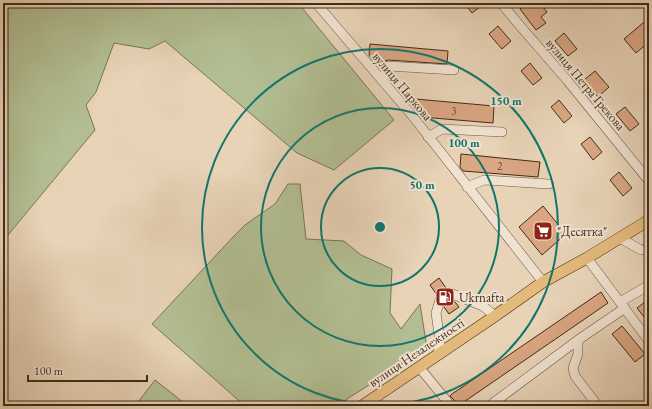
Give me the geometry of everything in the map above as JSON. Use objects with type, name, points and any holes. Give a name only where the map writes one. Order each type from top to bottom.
[{"type":"main road","name":"вулиця Незалежності","points":[[362,406],[543,282],[587,258],[649,220]]},
{"type":"street","name":"вулиця Паркова","points":[[316,3],[428,137],[543,282]]},
{"type":"street","name":"вулиця Петра Грекова","points":[[502,3],[567,80],[649,182]]},
{"type":"street","points":[[382,81],[388,66],[454,70]]},
{"type":"street","points":[[428,137],[442,129],[502,132]]},
{"type":"street","points":[[467,187],[484,180],[550,184]]},
{"type":"street","points":[[620,238],[642,250]]},
{"type":"street","points":[[587,258],[649,341]]},
{"type":"street","points":[[489,406],[497,403],[649,285]]},
{"type":"street","points":[[450,293],[482,306],[494,316]]},
{"type":"street","points":[[438,354],[440,342],[436,313],[440,300]]},
{"type":"street","points":[[578,340],[578,354],[573,368],[575,376],[598,406]]},
{"type":"street","points":[[419,367],[451,406]]},
{"type":"green space","points":[[3,3],[298,3],[394,120],[334,170],[297,153],[165,41],[149,49],[114,43],[96,92],[86,105],[95,130],[3,241]]},
{"type":"green space","points":[[288,184],[300,184],[306,239],[344,241],[361,255],[392,269],[390,313],[401,329],[420,304],[427,348],[336,406],[245,406],[152,324],[245,225],[275,204]]},
{"type":"green space","points":[[155,380],[188,406],[135,406]]},
{"type":"building","points":[[464,3],[485,3],[472,13]]},
{"type":"building","points":[[528,3],[540,3],[547,12],[541,17],[546,23],[536,30],[520,9]]},
{"type":"building","points":[[649,18],[649,42],[636,53],[624,39]]},
{"type":"building","points":[[498,26],[511,41],[502,49],[489,34]]},
{"type":"building","points":[[564,33],[577,49],[568,56],[555,41]]},
{"type":"building","points":[[370,44],[448,51],[447,64],[388,60],[383,62],[374,62],[369,55]]},
{"type":"building","points":[[530,63],[542,78],[533,85],[521,71]]},
{"type":"building","points":[[595,71],[609,87],[598,97],[584,80]]},
{"type":"building","points":[[415,99],[494,106],[493,123],[421,117],[414,109]]},
{"type":"building","points":[[559,100],[572,116],[564,123],[551,107]]},
{"type":"building","points":[[625,107],[639,124],[630,131],[616,114]]},
{"type":"building","points":[[590,137],[602,152],[593,160],[581,144]]},
{"type":"building","points":[[461,154],[540,162],[538,177],[463,171],[460,167]]},
{"type":"building","points":[[619,172],[632,188],[623,196],[610,180]]},
{"type":"building","name":"\"Десятка\"","points":[[543,206],[566,234],[542,255],[519,227]]},
{"type":"building","points":[[439,278],[446,288],[444,291],[445,296],[441,294],[437,295],[430,285]]},
{"type":"building","points":[[601,292],[608,303],[457,406],[456,402],[450,396],[452,394]]},
{"type":"building","points":[[445,296],[455,302],[459,307],[449,314],[444,307],[446,299]]},
{"type":"building","points":[[649,299],[649,313],[644,317],[637,308]]},
{"type":"building","points":[[622,326],[645,354],[635,362],[612,334]]},
{"type":"tunnel","points":[[641,250],[649,245]]},
{"type":"place","name":"\"Десятка\"","points":[[543,231]]},
{"type":"place","name":"Ukrnafta","points":[[445,297]]}]
